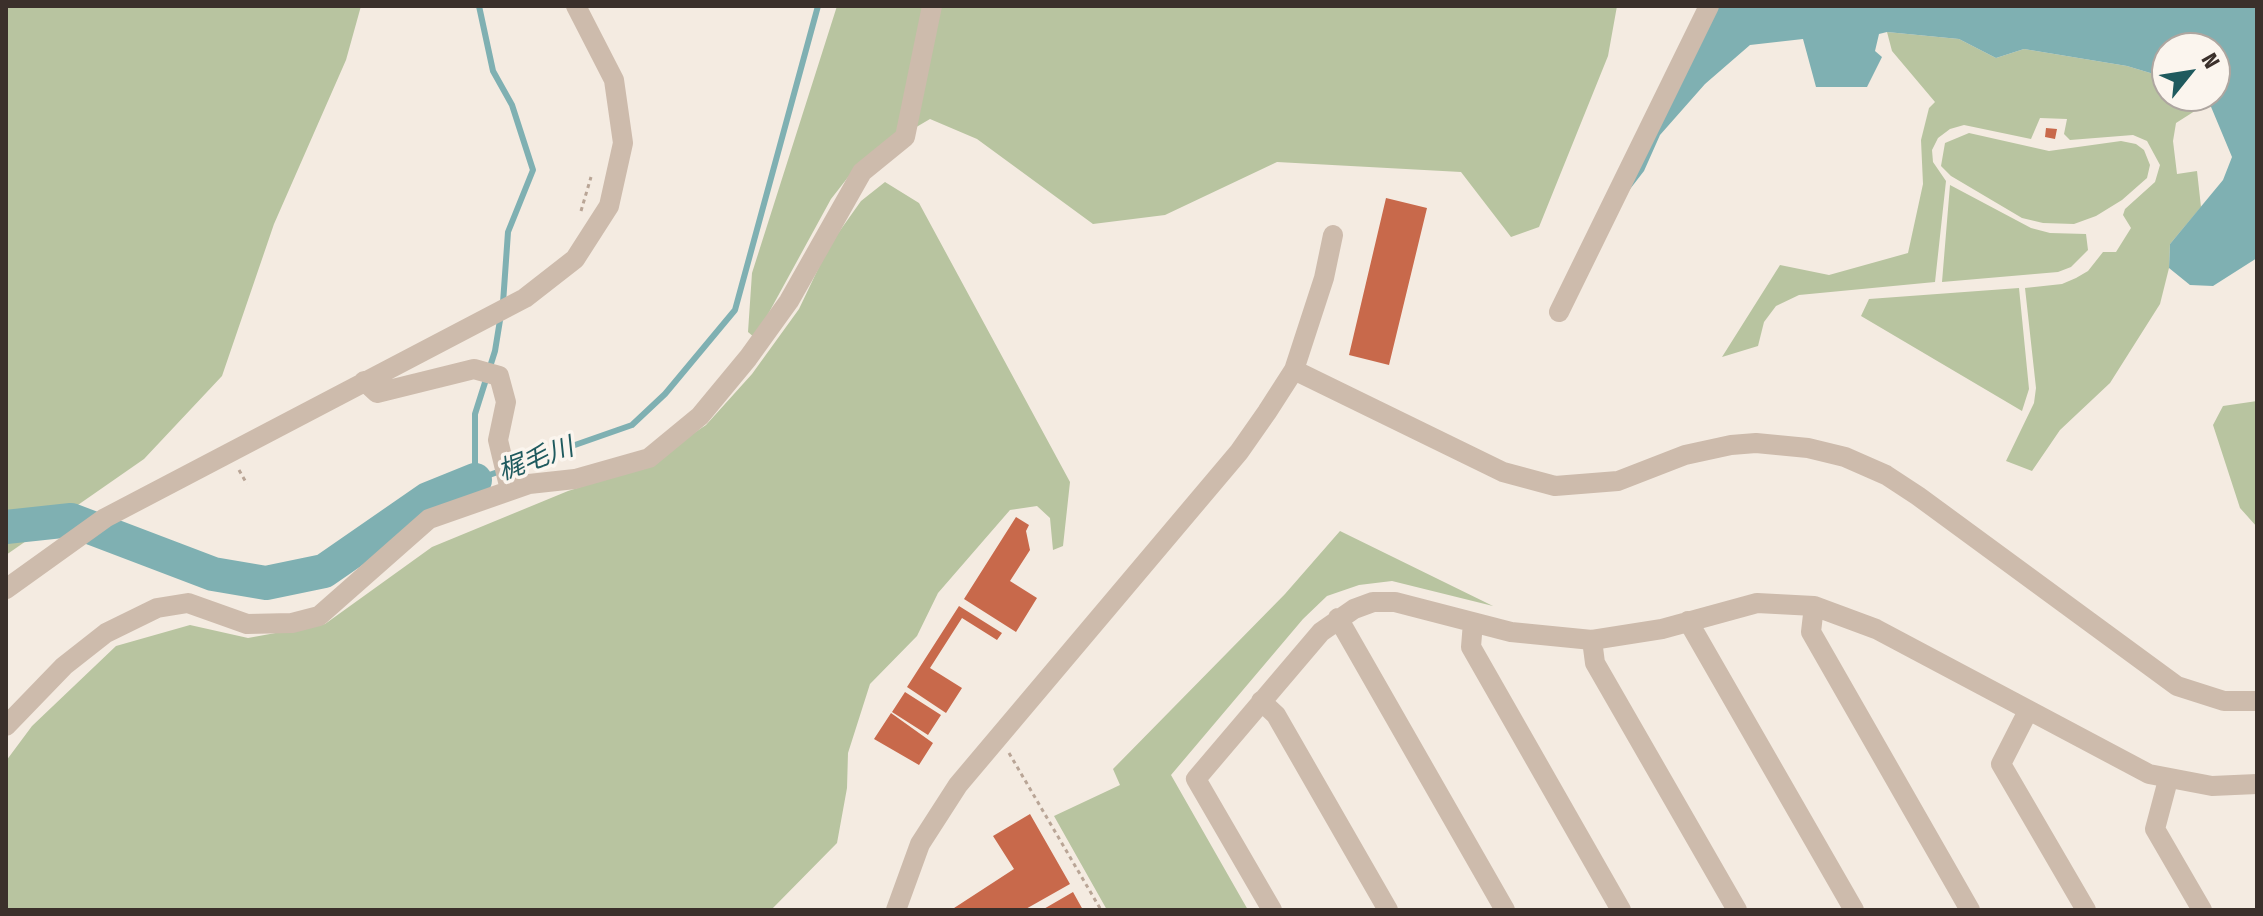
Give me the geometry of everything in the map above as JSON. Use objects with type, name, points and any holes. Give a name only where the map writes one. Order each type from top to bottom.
[{"type":"street","points":[[6,589],[63,545],[129,504],[525,298],[560,274],[589,243],[609,206],[621,164],[623,122],[614,80],[576,6]]},
{"type":"street","points":[[6,726],[74,658],[106,633],[157,608],[188,603],[247,624],[292,623],[319,616],[429,519],[507,476],[529,484],[575,479],[649,458],[700,416],[789,301],[862,172],[905,137],[932,6]]},
{"type":"street","points":[[1559,312],[1709,6]]},
{"type":"street","points":[[896,910],[920,844],[958,785],[1239,452],[1294,370],[1324,278],[1333,235]]},
{"type":"street","points":[[364,381],[370,389],[385,392],[469,369],[491,373],[506,402],[498,434],[507,476]]},
{"type":"street","points":[[1294,370],[1503,472],[1555,486],[1596,486],[1618,481],[1685,455],[1731,445],[1756,443],[1808,448],[1845,457],[1886,475],[1918,496],[2177,686],[2224,701],[2257,701]]},
{"type":"street","points":[[1272,910],[1196,779],[1321,632],[1338,618],[1373,602],[1395,602],[1523,634],[1592,640],[1634,635],[1757,603],[1814,606],[1864,623],[2128,765],[2168,780],[2212,786],[2256,784],[2257,793]]},
{"type":"street","points":[[1814,606],[1811,632],[1970,910]]},
{"type":"street","points":[[1338,618],[1505,910]]},
{"type":"street","points":[[1688,621],[1854,910]]},
{"type":"street","points":[[1473,622],[1471,647],[1621,910]]},
{"type":"street","points":[[1592,640],[1595,663],[1737,910]]},
{"type":"street","points":[[1261,701],[1276,715],[1388,910]]},
{"type":"street","points":[[2028,711],[2001,764],[2086,910]]},
{"type":"street","points":[[2168,780],[2155,829],[2202,910]]},
{"type":"path","points":[[1009,753],[1101,910]]},
{"type":"green space","points":[[6,6],[361,6],[346,60],[274,224],[222,376],[144,459],[6,555]]},
{"type":"green space","points":[[837,6],[1617,6],[1608,56],[1539,227],[1511,237],[1461,172],[1277,162],[1165,215],[1093,224],[977,139],[930,119],[896,139],[849,176],[831,199],[755,338],[748,332],[752,273]]},
{"type":"green space","points":[[1887,32],[1959,39],[1996,58],[2024,49],[2127,66],[2151,73],[2151,112],[2193,112],[2176,123],[2173,141],[2177,174],[2197,171],[2201,207],[2170,244],[2169,268],[2160,304],[2110,383],[2060,430],[2032,471],[2006,461],[2034,403],[2036,388],[2025,288],[2062,284],[2088,271],[2103,252],[2116,252],[2131,228],[2123,215],[2125,209],[2155,182],[2160,165],[2147,141],[2133,135],[2070,140],[2064,134],[2067,119],[2040,118],[2031,139],[1964,125],[1950,129],[1938,138],[1932,150],[1933,162],[1946,181],[1935,282],[1799,295],[1776,306],[1764,322],[1758,346],[1722,357],[1780,265],[1829,275],[1908,253],[1923,184],[1921,140],[1929,108],[1935,102],[1892,51]]},
{"type":"green space","points":[[1969,133],[2049,151],[2121,141],[2136,144],[2144,150],[2150,165],[2147,178],[2122,200],[2096,216],[2074,224],[2043,223],[2022,218],[1951,176],[1941,166],[1945,143]]},
{"type":"green space","points":[[885,182],[919,203],[1070,482],[1063,546],[1053,550],[1050,518],[1037,506],[1010,510],[938,593],[917,636],[870,684],[848,753],[847,788],[837,843],[771,910],[6,910],[6,761],[32,726],[116,646],[190,625],[248,638],[325,624],[432,547],[568,491],[641,468],[706,425],[752,374],[799,309],[829,246],[861,201]]},
{"type":"green space","points":[[1950,185],[2031,228],[2050,233],[2086,234],[2088,250],[2071,267],[2058,272],[1942,282]]},
{"type":"green space","points":[[2019,288],[2029,389],[2022,411],[1861,316],[1869,299]]},
{"type":"green space","points":[[2257,401],[2257,527],[2240,508],[2213,425],[2223,406]]},
{"type":"green space","points":[[1340,531],[1493,606],[1392,581],[1359,585],[1327,596],[1303,619],[1171,775],[1248,910],[1107,910],[1054,816],[1120,785],[1113,769],[1285,594]]},
{"type":"water","points":[[1719,6],[2257,6],[2257,258],[2213,286],[2190,285],[2169,268],[2170,244],[2223,180],[2232,157],[2213,112],[2231,112],[2231,32],[2151,32],[2151,73],[2127,66],[2024,49],[1996,58],[1959,39],[1887,32],[1879,34],[1875,51],[1882,57],[1867,87],[1816,87],[1803,39],[1750,45],[1705,84],[1660,135],[1644,171],[1627,193]]},
{"type":"building","points":[[2046,128],[2057,129],[2055,139],[2045,137]]},
{"type":"building","points":[[1386,198],[1427,208],[1389,365],[1349,355]]},
{"type":"building","points":[[1016,517],[1029,525],[1026,531],[1030,550],[1010,581],[1037,598],[1016,632],[964,599]]},
{"type":"building","points":[[959,606],[1002,633],[997,640],[962,618],[930,668],[962,688],[946,713],[907,687]]},
{"type":"building","points":[[905,692],[941,715],[928,735],[892,712]]},
{"type":"building","points":[[891,713],[933,743],[919,765],[874,739]]},
{"type":"building","points":[[1030,814],[1070,884],[1024,910],[951,910],[1014,869],[993,836]]},
{"type":"building","points":[[1073,892],[1083,910],[1042,910]]},
{"type":"waterway","points":[[479,6],[493,71],[512,105],[533,170],[508,232],[503,303]]},
{"type":"waterway","name":"梶毛川","points":[[501,314],[495,351],[475,414],[475,480],[632,425],[665,394],[735,310],[818,6]]},
{"type":"waterway","name":"梶毛川","points":[[6,527],[71,520],[213,574],[266,583],[324,571],[428,499],[475,480]]}]
